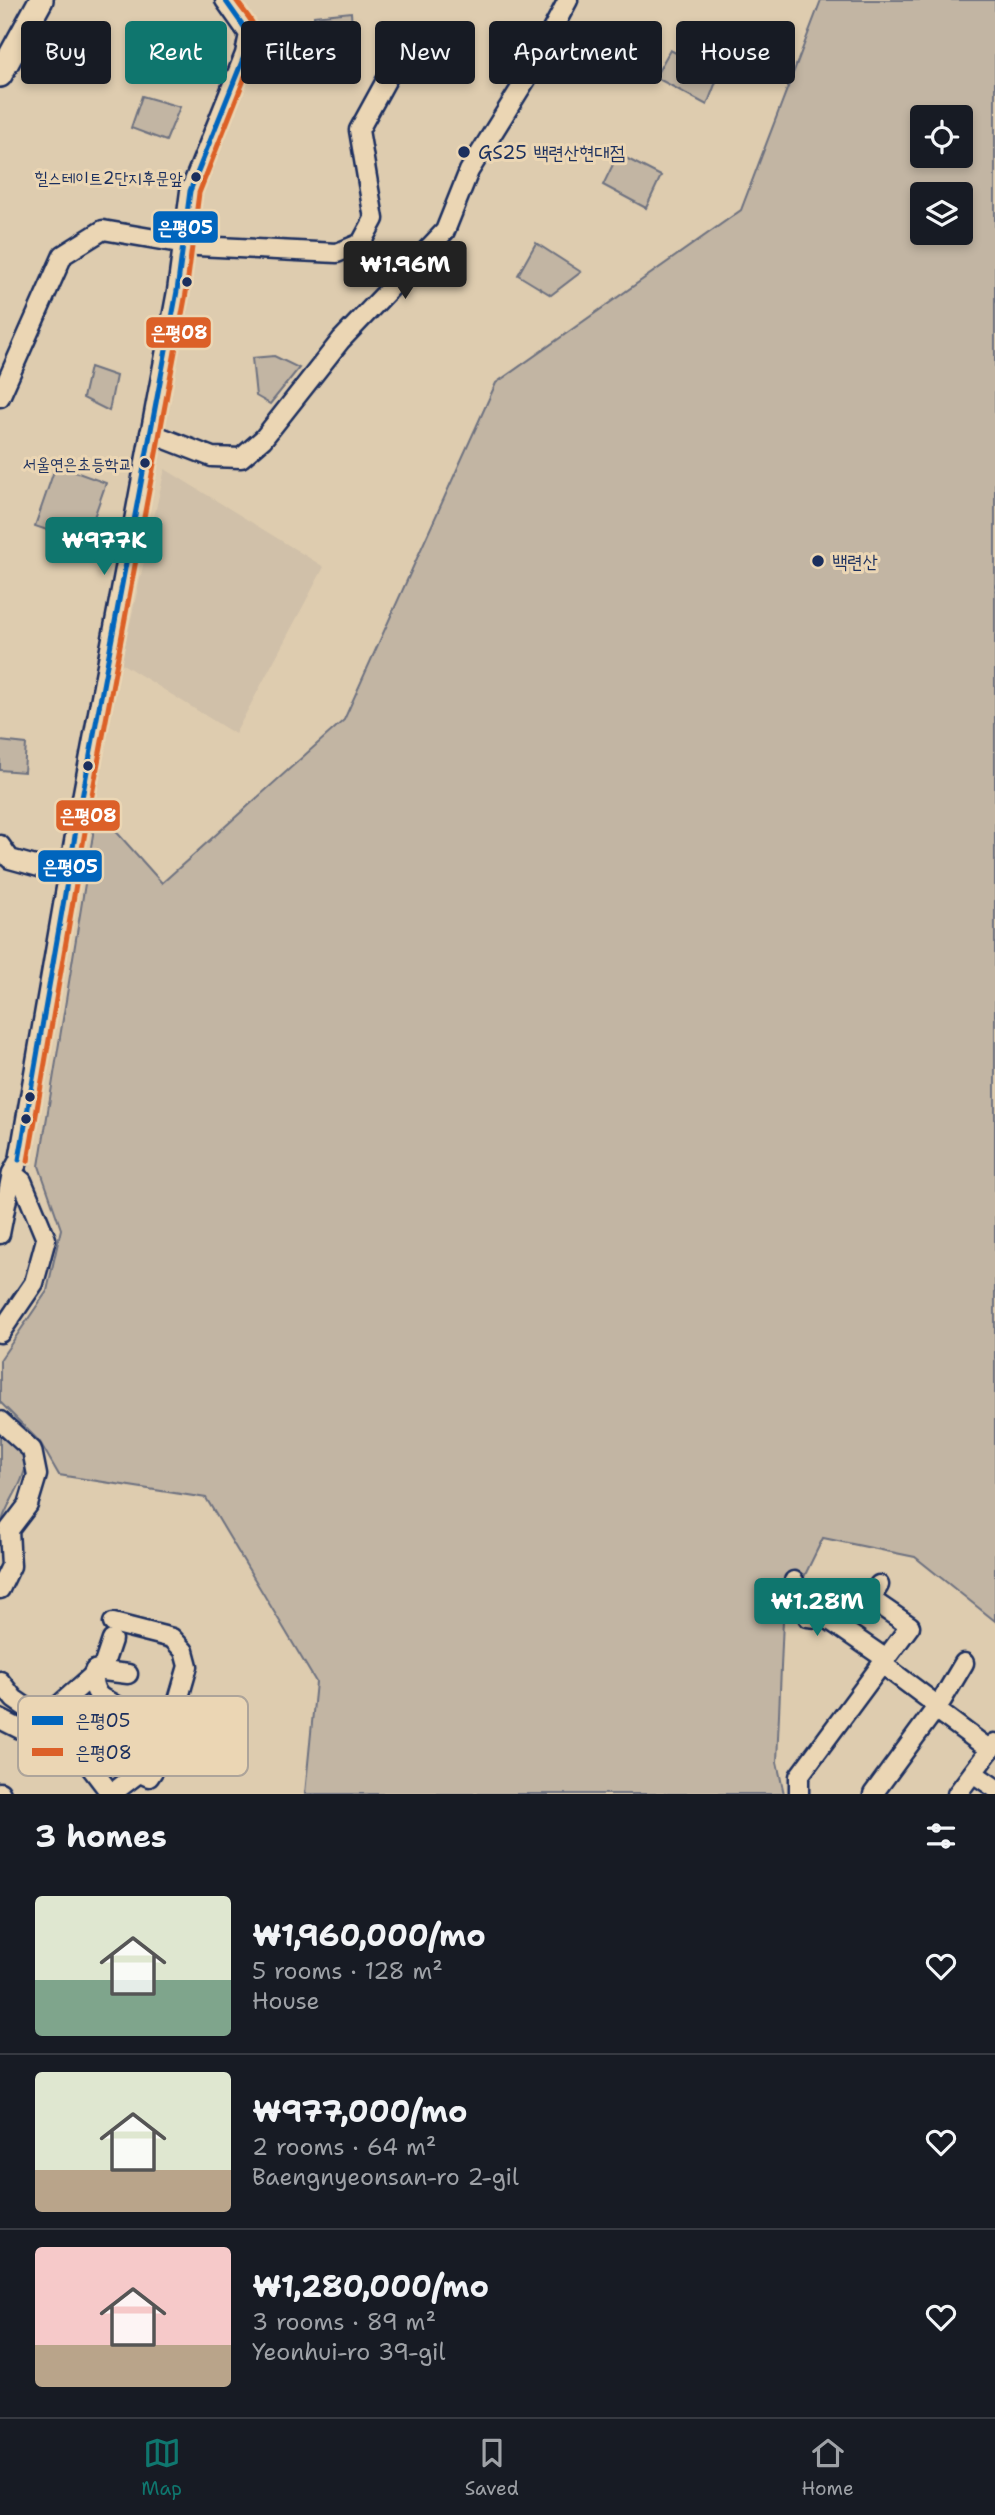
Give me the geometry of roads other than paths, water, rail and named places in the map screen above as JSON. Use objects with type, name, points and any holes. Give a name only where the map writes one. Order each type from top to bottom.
[{"type":"main road","points":[[0,75],[41,0]]},
{"type":"street","points":[[0,1234],[12,1173],[19,1160],[68,875],[177,291],[190,191],[245,54],[249,34],[225,0]]},
{"type":"street","points":[[150,433],[212,457],[240,458],[263,439],[341,340],[445,231],[469,171],[525,81],[568,0]]},
{"type":"street","points":[[0,397],[63,255],[103,230],[183,244],[337,253],[361,243],[374,219],[359,130],[384,84]]},
{"type":"street","points":[[0,845],[10,859],[68,875]]},
{"type":"street","points":[[0,1333],[34,1283],[46,1239],[22,1181],[12,1173]]},
{"type":"street","points":[[0,1421],[32,1450],[37,1475],[28,1504],[9,1530],[11,1566],[0,1590]]},
{"type":"street","points":[[794,1581],[808,1617],[828,1619],[884,1661],[936,1707],[992,1746],[957,1794]]},
{"type":"street","points":[[799,1794],[799,1776],[910,1626],[875,1602],[873,1595],[879,1585]]},
{"type":"street","points":[[69,1696],[103,1667],[113,1631],[172,1638],[184,1651],[188,1666],[180,1696]]},
{"type":"street","points":[[873,1794],[936,1707],[964,1663]]},
{"type":"street","points":[[94,1673],[128,1674]]},
{"type":"street","points":[[94,1673],[94,1690],[100,1696]]},
{"type":"street","points":[[0,1681],[18,1702]]},
{"type":"street","points":[[0,1719],[18,1728]]},
{"type":"street","points":[[973,1773],[995,1788]]},
{"type":"street","points":[[98,1776],[111,1794],[136,1776]]},
{"type":"place","name":"GS25 백련산현대점","points":[[464,152]]},
{"type":"place","name":"힐스테이트2단지후문앞","points":[[196,177]]},
{"type":"place","name":"서울연은초등학교","points":[[145,463]]},
{"type":"place","name":"백련산","points":[[818,561]]}]
